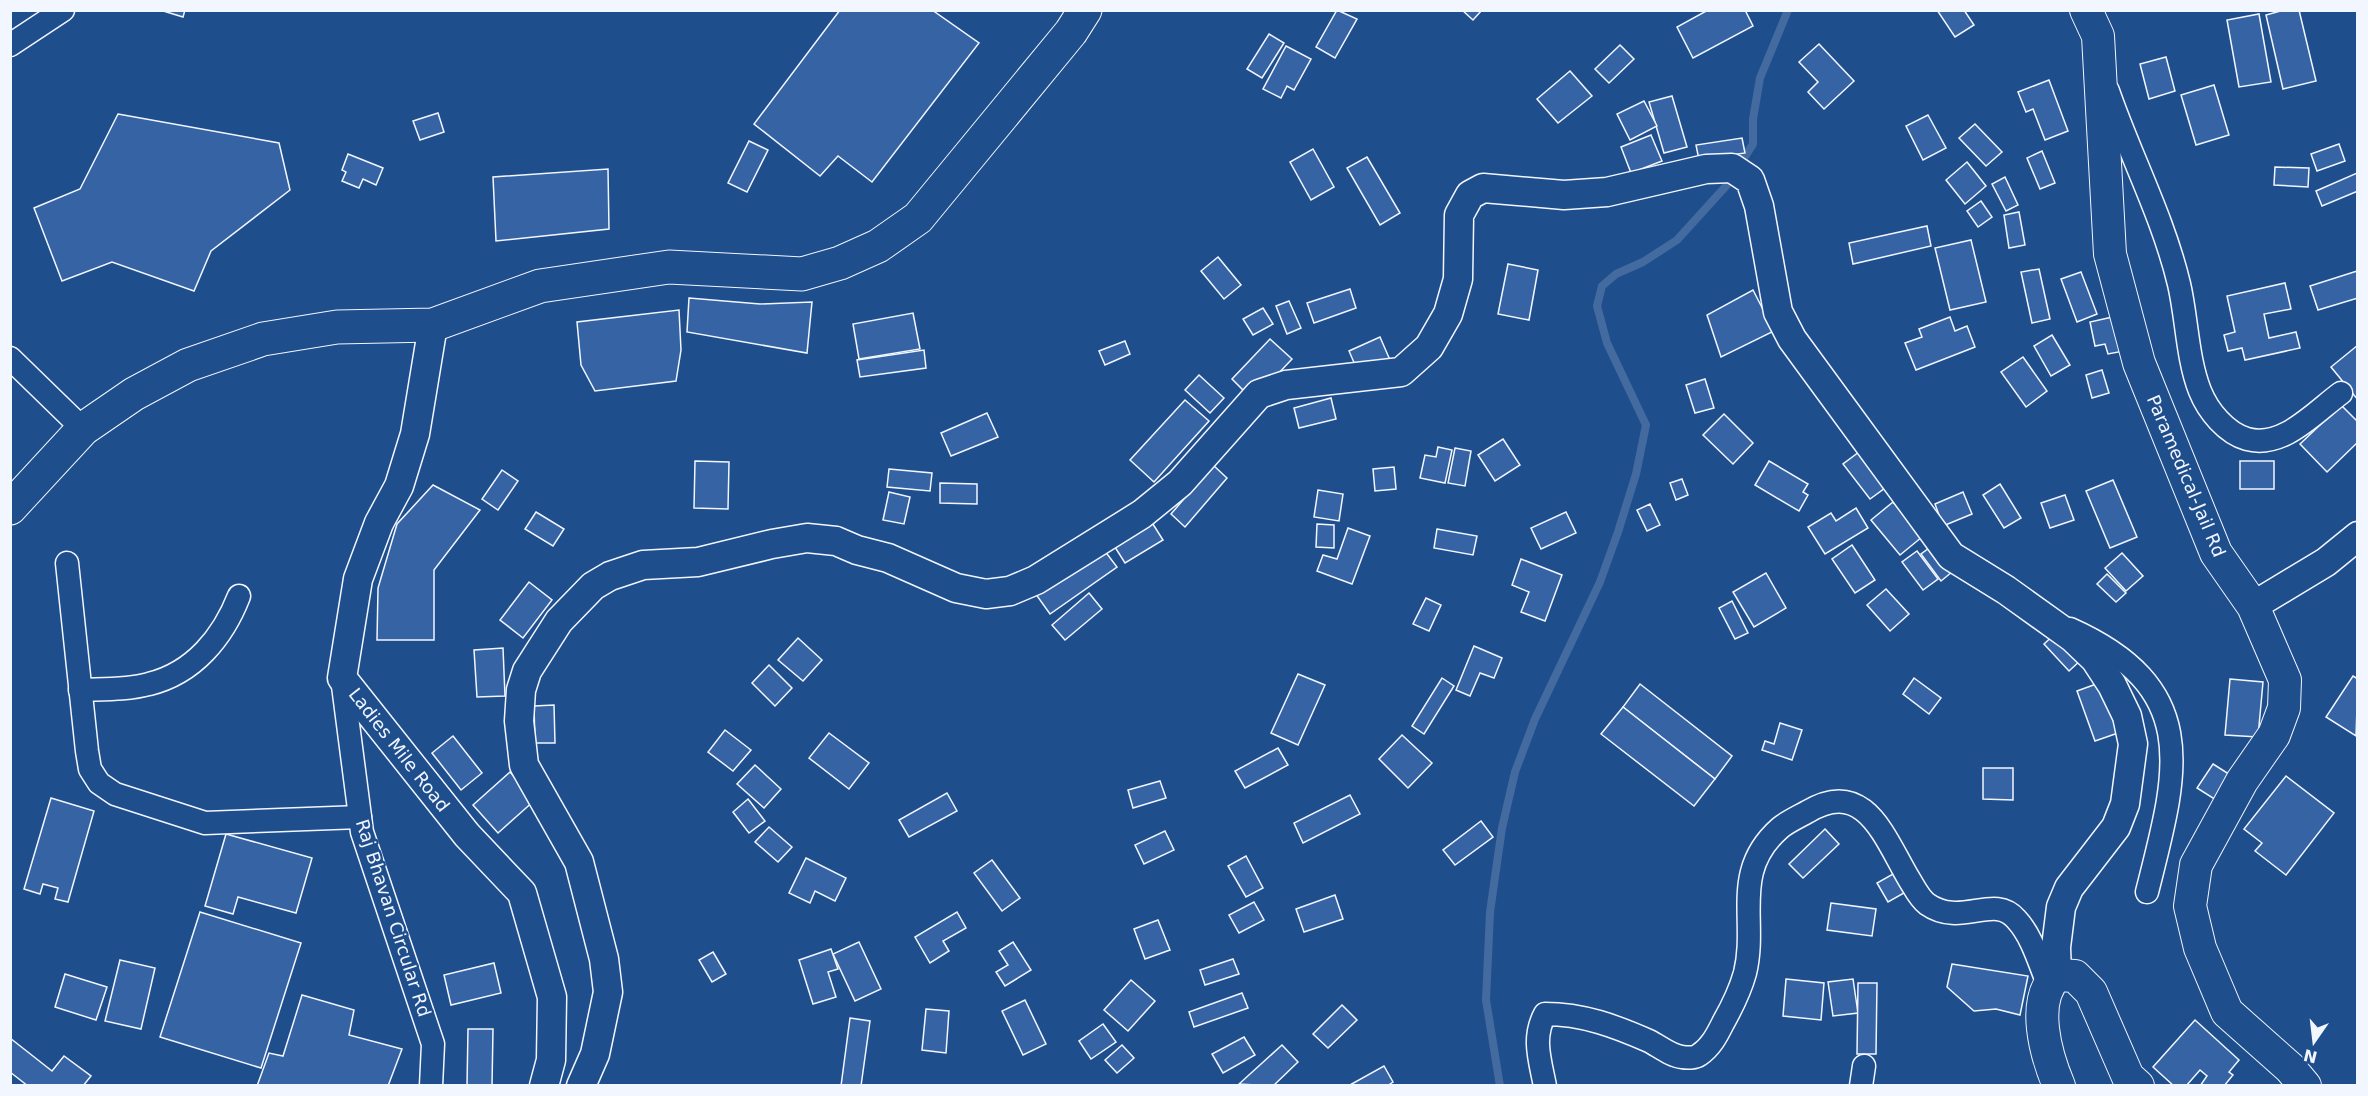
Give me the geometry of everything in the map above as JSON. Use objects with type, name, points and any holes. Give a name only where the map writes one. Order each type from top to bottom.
[{"type":"highway","points":[[10,508],[83,429],[134,394],[188,365],[263,339],[337,327],[433,325],[540,286],[669,267],[802,273],[840,263],[878,246],[918,218],[1071,32],[1085,10]]},
{"type":"main road","name":"Paramedical-Jail Rd","points":[[2086,10],[2098,36],[2110,254],[2139,363],[2216,553],[2253,606],[2285,680],[2284,708],[2274,735],[2242,781],[2196,865],[2190,906],[2200,948],[2227,1012],[2290,1068],[2305,1086]]},
{"type":"main road","points":[[2059,1086],[2050,1065],[2042,1004],[2052,979],[2075,976],[2091,992],[2128,1077],[2138,1086]]},
{"type":"street","points":[[10,45],[63,10]]},
{"type":"street","points":[[2099,64],[2126,142],[2166,242],[2179,284],[2200,391],[2213,414],[2229,429],[2246,438],[2266,441],[2282,436],[2341,393]]},
{"type":"street","points":[[582,1086],[595,1054],[608,992],[604,959],[579,862],[524,765],[519,721],[521,690],[528,671],[559,621],[593,586],[610,576],[643,565],[698,562],[807,538],[836,541],[857,550],[888,558],[956,588],[994,593],[1010,591],[1036,580],[1142,514],[1180,483],[1259,394],[1286,385],[1401,372],[1430,347],[1448,314],[1458,279],[1459,215],[1470,195],[1483,188],[1564,195],[1607,192],[1706,169],[1732,168],[1750,180],[1759,206],[1778,312],[1792,339],[1951,556],[2047,618],[2096,659],[2127,716],[2133,744],[2131,777],[2116,827],[2069,888],[2061,907],[2052,979]]},
{"type":"street","name":"Ladies Mile Road","points":[[433,325],[415,434],[399,486],[379,523],[358,579],[342,678],[393,746],[467,836],[522,893],[552,997],[551,1060],[544,1086]]},
{"type":"street","points":[[10,358],[83,429]]},
{"type":"street","points":[[2253,606],[2326,562],[2358,536]]},
{"type":"street","points":[[67,563],[90,769],[99,783],[115,794],[205,823],[263,823],[360,817]]},
{"type":"street","points":[[80,690],[131,688],[173,675],[194,662],[213,645],[225,628],[240,596]]},
{"type":"street","points":[[2047,618],[2097,641],[2133,666],[2155,691],[2167,718],[2172,746],[2169,792],[2147,892]]},
{"type":"street","name":"Raj Bhavan Circular Rd","points":[[342,678],[362,832],[433,1044],[431,1086]]},
{"type":"street","points":[[1545,1086],[1537,1046],[1538,1027],[1545,1014],[1569,1014],[1610,1024],[1680,1058],[1697,1057],[1712,1045],[1736,998],[1745,972],[1750,873],[1761,849],[1780,828],[1818,805],[1838,799],[1857,804],[1872,817],[1925,902],[1941,913],[1958,915],[2001,909],[2016,917],[2052,979]]},
{"type":"building","points":[[160,10],[185,10],[183,17]]},
{"type":"building","points":[[840,10],[932,10],[979,43],[872,182],[838,156],[820,176],[754,124]]},
{"type":"building","points":[[1337,10],[1357,19],[1335,58],[1316,47]]},
{"type":"building","points":[[1462,10],[1482,10],[1473,20]]},
{"type":"building","points":[[1708,10],[1745,10],[1753,26],[1693,58],[1677,27]]},
{"type":"building","points":[[1937,10],[1964,10],[1974,25],[1955,37]]},
{"type":"building","points":[[2284,10],[2299,10],[2316,81],[2283,89],[2266,15]]},
{"type":"building","points":[[2259,14],[2271,82],[2239,87],[2227,20]]},
{"type":"building","points":[[1269,34],[1284,43],[1262,78],[1247,69]]},
{"type":"building","points":[[1819,44],[1854,81],[1824,109],[1808,92],[1818,82],[1799,62]]},
{"type":"building","points":[[1620,45],[1634,59],[1609,83],[1595,69]]},
{"type":"building","points":[[1286,46],[1311,59],[1294,90],[1287,86],[1281,98],[1263,89]]},
{"type":"building","points":[[2166,57],[2175,91],[2149,99],[2140,64]]},
{"type":"building","points":[[1570,71],[1592,96],[1558,123],[1537,99]]},
{"type":"building","points":[[2049,80],[2068,131],[2045,140],[2033,109],[2026,112],[2018,92]]},
{"type":"building","points":[[2214,85],[2229,135],[2196,145],[2181,95]]},
{"type":"building","points":[[1672,96],[1687,147],[1664,153],[1649,102]]},
{"type":"building","points":[[1644,101],[1657,126],[1630,140],[1617,114]]},
{"type":"building","points":[[438,113],[444,132],[420,140],[413,121]]},
{"type":"building","points":[[118,114],[279,143],[290,190],[211,251],[194,291],[112,262],[62,281],[34,208],[80,189]]},
{"type":"building","points":[[1928,115],[1946,148],[1923,160],[1906,126]]},
{"type":"building","points":[[1975,124],[2002,152],[1986,166],[1959,138]]},
{"type":"building","points":[[1651,135],[1662,161],[1631,173],[1621,147]]},
{"type":"building","points":[[1742,138],[1745,153],[1699,160],[1696,145]]},
{"type":"building","points":[[749,141],[768,150],[747,192],[728,183]]},
{"type":"building","points":[[2339,144],[2345,161],[2317,171],[2311,154]]},
{"type":"building","points":[[1313,149],[1334,187],[1311,200],[1290,162]]},
{"type":"building","points":[[2042,151],[2055,183],[2040,189],[2027,158]]},
{"type":"building","points":[[348,154],[383,168],[376,185],[363,179],[359,188],[342,181],[346,172],[342,170]]},
{"type":"building","points":[[1367,157],[1400,213],[1380,225],[1347,168]]},
{"type":"building","points":[[1967,162],[1986,186],[1965,204],[1946,180]]},
{"type":"building","points":[[2275,167],[2309,168],[2308,187],[2274,185]]},
{"type":"building","points":[[608,169],[609,229],[496,241],[493,177]]},
{"type":"building","points":[[2357,173],[2358,191],[2322,206],[2316,191]]},
{"type":"building","points":[[2005,177],[2018,205],[2006,211],[1992,184]]},
{"type":"building","points":[[1981,201],[1992,217],[1978,227],[1967,211]]},
{"type":"building","points":[[2019,212],[2025,245],[2009,248],[2004,215]]},
{"type":"building","points":[[1927,226],[1931,246],[1853,264],[1849,243]]},
{"type":"building","points":[[1971,240],[1986,302],[1950,310],[1935,248]]},
{"type":"building","points":[[1218,257],[1241,285],[1224,299],[1201,271]]},
{"type":"building","points":[[1508,264],[1538,270],[1529,320],[1498,314]]},
{"type":"building","points":[[2039,269],[2050,319],[2032,323],[2021,272]]},
{"type":"building","points":[[2357,271],[2358,298],[2318,310],[2310,286]]},
{"type":"building","points":[[2081,272],[2097,314],[2077,322],[2061,279]]},
{"type":"building","points":[[2285,283],[2291,309],[2264,314],[2269,338],[2296,332],[2300,348],[2245,360],[2242,348],[2228,351],[2224,335],[2235,332],[2227,296]]},
{"type":"building","points":[[1350,289],[1356,308],[1314,323],[1307,303]]},
{"type":"building","points":[[1753,290],[1774,331],[1721,357],[1707,315]]},
{"type":"building","points":[[689,298],[760,304],[812,302],[807,353],[687,332]]},
{"type":"building","points":[[1289,301],[1301,328],[1287,334],[1276,306]]},
{"type":"building","points":[[1263,308],[1273,324],[1253,335],[1243,319]]},
{"type":"building","points":[[679,310],[681,350],[676,381],[595,391],[581,365],[577,322]]},
{"type":"building","points":[[913,313],[920,349],[859,359],[853,324]]},
{"type":"building","points":[[2117,316],[2124,351],[2108,354],[2105,344],[2095,346],[2090,322]]},
{"type":"building","points":[[1950,317],[1955,331],[1967,326],[1975,347],[1916,370],[1905,343],[1922,337],[1919,329]]},
{"type":"building","points":[[2052,335],[2070,365],[2051,376],[2034,346]]},
{"type":"building","points":[[1380,337],[1390,360],[1359,374],[1349,351]]},
{"type":"building","points":[[1270,339],[1292,359],[1275,377],[1244,391],[1232,379]]},
{"type":"building","points":[[1125,341],[1130,354],[1105,365],[1099,351]]},
{"type":"building","points":[[2358,345],[2358,400],[2331,367]]},
{"type":"building","points":[[924,350],[926,368],[860,377],[857,360]]},
{"type":"building","points":[[2023,357],[2047,391],[2026,407],[2001,372]]},
{"type":"building","points":[[2102,370],[2109,393],[2092,398],[2086,375]]},
{"type":"building","points":[[1199,375],[1224,398],[1210,413],[1185,390]]},
{"type":"building","points":[[1705,379],[1714,408],[1695,413],[1686,385]]},
{"type":"building","points":[[1331,398],[1336,419],[1299,428],[1294,408]]},
{"type":"building","points":[[1185,400],[1209,421],[1154,482],[1130,460]]},
{"type":"building","points":[[2341,405],[2358,422],[2358,442],[2327,472],[2300,444]]},
{"type":"building","points":[[987,413],[998,437],[951,456],[941,433]]},
{"type":"building","points":[[1724,414],[1753,443],[1733,464],[1703,435]]},
{"type":"building","points":[[1503,439],[1520,465],[1495,481],[1478,455]]},
{"type":"building","points":[[1438,447],[1452,450],[1445,483],[1420,478],[1425,455],[1436,457]]},
{"type":"building","points":[[1455,448],[1471,451],[1465,486],[1448,483]]},
{"type":"building","points":[[1859,452],[1885,488],[1870,499],[1843,464]]},
{"type":"building","points":[[695,461],[729,462],[728,509],[694,508]]},
{"type":"building","points":[[1769,461],[1808,484],[1803,492],[1808,495],[1799,511],[1755,485]]},
{"type":"building","points":[[2240,461],[2274,461],[2274,489],[2240,489]]},
{"type":"building","points":[[1213,465],[1227,478],[1185,527],[1171,514]]},
{"type":"building","points":[[1394,467],[1396,489],[1375,491],[1373,469]]},
{"type":"building","points":[[889,469],[932,473],[930,491],[887,487]]},
{"type":"building","points":[[502,470],[518,481],[498,510],[482,499]]},
{"type":"building","points":[[1682,479],[1688,495],[1676,500],[1670,483]]},
{"type":"building","points":[[2113,480],[2137,537],[2110,548],[2086,491]]},
{"type":"building","points":[[940,483],[977,484],[977,504],[940,503]]},
{"type":"building","points":[[2000,484],[2021,518],[2004,528],[1983,495]]},
{"type":"building","points":[[433,485],[480,510],[434,570],[434,640],[377,640],[378,588],[397,524]]},
{"type":"building","points":[[1318,490],[1343,494],[1339,521],[1314,517]]},
{"type":"building","points":[[889,492],[910,497],[904,524],[883,520]]},
{"type":"building","points":[[1963,492],[1972,514],[1943,526],[1935,504]]},
{"type":"building","points":[[2065,495],[2074,520],[2050,528],[2041,503]]},
{"type":"building","points":[[1893,502],[1922,537],[1900,555],[1871,520]]},
{"type":"building","points":[[1650,504],[1660,525],[1647,531],[1637,510]]},
{"type":"building","points":[[1856,508],[1868,528],[1825,554],[1808,527],[1831,513],[1836,521]]},
{"type":"building","points":[[536,512],[564,529],[553,546],[525,529]]},
{"type":"building","points":[[1566,512],[1576,533],[1541,549],[1531,528]]},
{"type":"building","points":[[1151,521],[1163,540],[1125,563],[1113,544]]},
{"type":"building","points":[[1317,524],[1334,525],[1334,548],[1316,547]]},
{"type":"building","points":[[1348,528],[1370,536],[1352,584],[1317,571],[1323,555],[1337,559]]},
{"type":"building","points":[[1437,529],[1477,536],[1473,555],[1434,548]]},
{"type":"building","points":[[1852,545],[1875,580],[1855,593],[1832,559]]},
{"type":"building","points":[[1101,546],[1117,567],[1050,614],[1035,593]]},
{"type":"building","points":[[1932,546],[1952,572],[1941,581],[1921,554]]},
{"type":"building","points":[[1917,551],[1938,579],[1923,590],[1902,562]]},
{"type":"building","points":[[2122,553],[2143,576],[2126,591],[2105,568]]},
{"type":"building","points":[[1521,559],[1562,575],[1545,621],[1521,612],[1529,592],[1512,585]]},
{"type":"building","points":[[1766,573],[1786,608],[1754,627],[1733,592]]},
{"type":"building","points":[[2107,574],[2126,593],[2116,602],[2097,584]]},
{"type":"building","points":[[529,582],[552,600],[523,638],[500,620]]},
{"type":"building","points":[[1886,589],[1909,614],[1890,631],[1867,605]]},
{"type":"building","points":[[1089,593],[1102,609],[1065,640],[1052,625]]},
{"type":"building","points":[[1426,598],[1441,605],[1429,631],[1413,624]]},
{"type":"building","points":[[1732,601],[1748,633],[1735,639],[1719,608]]},
{"type":"building","points":[[2057,632],[2082,659],[2069,671],[2044,644]]},
{"type":"building","points":[[798,638],[822,660],[803,681],[778,660]]},
{"type":"building","points":[[1474,646],[1502,658],[1494,678],[1480,673],[1470,696],[1456,690]]},
{"type":"building","points":[[503,648],[505,696],[477,697],[474,650]]},
{"type":"building","points":[[769,665],[792,688],[775,706],[752,683]]},
{"type":"building","points":[[1298,674],[1325,685],[1298,745],[1271,733]]},
{"type":"building","points":[[2353,676],[2358,679],[2356,736],[2326,717]]},
{"type":"building","points":[[1442,678],[1454,686],[1424,734],[1412,726]]},
{"type":"building","points":[[1914,678],[1941,698],[1929,714],[1903,694]]},
{"type":"building","points":[[2230,679],[2263,682],[2258,737],[2225,735]]},
{"type":"building","points":[[2099,683],[2118,733],[2095,741],[2077,691]]},
{"type":"building","points":[[1640,684],[1732,756],[1715,779],[1623,707]]},
{"type":"building","points":[[554,705],[555,743],[535,743],[534,706]]},
{"type":"building","points":[[1623,707],[1715,779],[1694,806],[1601,734]]},
{"type":"building","points":[[1780,723],[1802,730],[1792,760],[1762,750],[1765,741],[1774,744]]},
{"type":"building","points":[[725,730],[751,750],[733,771],[708,752]]},
{"type":"building","points":[[829,733],[869,763],[849,789],[809,758]]},
{"type":"building","points":[[1402,735],[1432,763],[1408,788],[1379,759]]},
{"type":"building","points":[[453,736],[482,773],[461,790],[432,753]]},
{"type":"building","points":[[1278,748],[1288,765],[1245,788],[1235,771]]},
{"type":"building","points":[[2213,764],[2232,776],[2216,800],[2197,788]]},
{"type":"building","points":[[755,765],[781,789],[764,808],[737,784]]},
{"type":"building","points":[[1983,768],[2013,768],[2013,800],[1983,799]]},
{"type":"building","points":[[510,772],[535,800],[498,833],[473,805]]},
{"type":"building","points":[[2286,776],[2334,813],[2286,875],[2255,851],[2262,843],[2244,829]]},
{"type":"building","points":[[1160,781],[1166,798],[1133,808],[1128,790]]},
{"type":"building","points":[[947,793],[957,811],[909,837],[899,820]]},
{"type":"building","points":[[1350,795],[1360,814],[1303,843],[1294,823]]},
{"type":"building","points":[[51,798],[94,811],[68,902],[55,899],[58,888],[43,884],[40,894],[24,889]]},
{"type":"building","points":[[748,799],[765,821],[749,833],[733,812]]},
{"type":"building","points":[[1481,821],[1493,837],[1455,865],[1443,850]]},
{"type":"building","points":[[769,827],[792,847],[778,862],[755,842]]},
{"type":"building","points":[[1825,829],[1839,844],[1803,878],[1789,864]]},
{"type":"building","points":[[1165,831],[1174,850],[1144,864],[1135,845]]},
{"type":"building","points":[[226,834],[312,858],[296,913],[238,897],[233,914],[205,906]]},
{"type":"building","points":[[1246,856],[1263,888],[1246,897],[1228,866]]},
{"type":"building","points":[[806,858],[846,878],[835,901],[815,891],[810,903],[789,893]]},
{"type":"building","points":[[992,860],[1020,898],[1002,911],[974,873]]},
{"type":"building","points":[[1893,874],[1904,893],[1888,902],[1877,883]]},
{"type":"building","points":[[1335,895],[1343,919],[1304,932],[1296,909]]},
{"type":"building","points":[[1254,902],[1264,920],[1239,933],[1229,915]]},
{"type":"building","points":[[1831,903],[1876,909],[1872,936],[1827,930]]},
{"type":"building","points":[[200,912],[301,943],[261,1068],[160,1037]]},
{"type":"building","points":[[957,912],[966,928],[943,941],[949,951],[930,963],[915,937]]},
{"type":"building","points":[[1158,920],[1170,950],[1145,959],[1134,929]]},
{"type":"building","points":[[859,942],[881,989],[855,1001],[833,954]]},
{"type":"building","points":[[1013,942],[1031,970],[1005,986],[996,972],[1008,965],[999,951]]},
{"type":"building","points":[[831,949],[838,969],[828,972],[836,997],[813,1004],[799,960]]},
{"type":"building","points":[[713,952],[726,974],[712,982],[699,960]]},
{"type":"building","points":[[1233,959],[1239,974],[1205,985],[1200,970]]},
{"type":"building","points":[[120,960],[155,968],[141,1029],[105,1021]]},
{"type":"building","points":[[494,963],[501,993],[451,1005],[444,975]]},
{"type":"building","points":[[1952,964],[2028,976],[2020,1015],[1996,1009],[1974,1011],[1947,987]]},
{"type":"building","points":[[65,974],[107,987],[96,1020],[55,1007]]},
{"type":"building","points":[[1786,979],[1824,983],[1821,1020],[1783,1016]]},
{"type":"building","points":[[1853,979],[1858,1013],[1833,1016],[1828,982]]},
{"type":"building","points":[[1131,980],[1155,1001],[1128,1031],[1104,1010]]},
{"type":"building","points":[[1858,983],[1877,983],[1876,1054],[1857,1054]]},
{"type":"building","points":[[1242,993],[1248,1008],[1194,1027],[1189,1012]]},
{"type":"building","points":[[302,995],[354,1010],[349,1035],[402,1049],[388,1086],[257,1086],[269,1053],[283,1056]]},
{"type":"building","points":[[1025,1000],[1046,1044],[1023,1055],[1002,1011]]},
{"type":"building","points":[[1342,1005],[1357,1020],[1328,1048],[1313,1034]]},
{"type":"building","points":[[926,1009],[949,1011],[946,1053],[922,1050]]},
{"type":"building","points":[[850,1018],[870,1021],[861,1086],[841,1086]]},
{"type":"building","points":[[2195,1020],[2239,1060],[2229,1072],[2233,1075],[2224,1086],[2200,1086],[2207,1076],[2200,1070],[2186,1086],[2174,1086],[2153,1067]]},
{"type":"building","points":[[1103,1024],[1116,1042],[1091,1059],[1079,1041]]},
{"type":"building","points":[[468,1029],[493,1029],[492,1086],[467,1086]]},
{"type":"building","points":[[1244,1037],[1255,1055],[1223,1073],[1212,1054]]},
{"type":"building","points":[[10,1038],[52,1071],[64,1056],[91,1076],[83,1086],[28,1086],[10,1072]]},
{"type":"building","points":[[1122,1045],[1134,1058],[1117,1073],[1105,1060]]},
{"type":"building","points":[[1282,1045],[1298,1062],[1273,1086],[1239,1084]]},
{"type":"building","points":[[1384,1066],[1393,1082],[1387,1086],[1348,1086]]},
{"type":"waterway","points":[[1500,1086],[1486,1000],[1490,912],[1502,828],[1515,772],[1535,719],[1600,582],[1618,532],[1636,474],[1646,425],[1607,343],[1597,306],[1602,286],[1616,274],[1643,262],[1677,240],[1727,185],[1753,144],[1753,119],[1760,78],[1788,10]]}]
